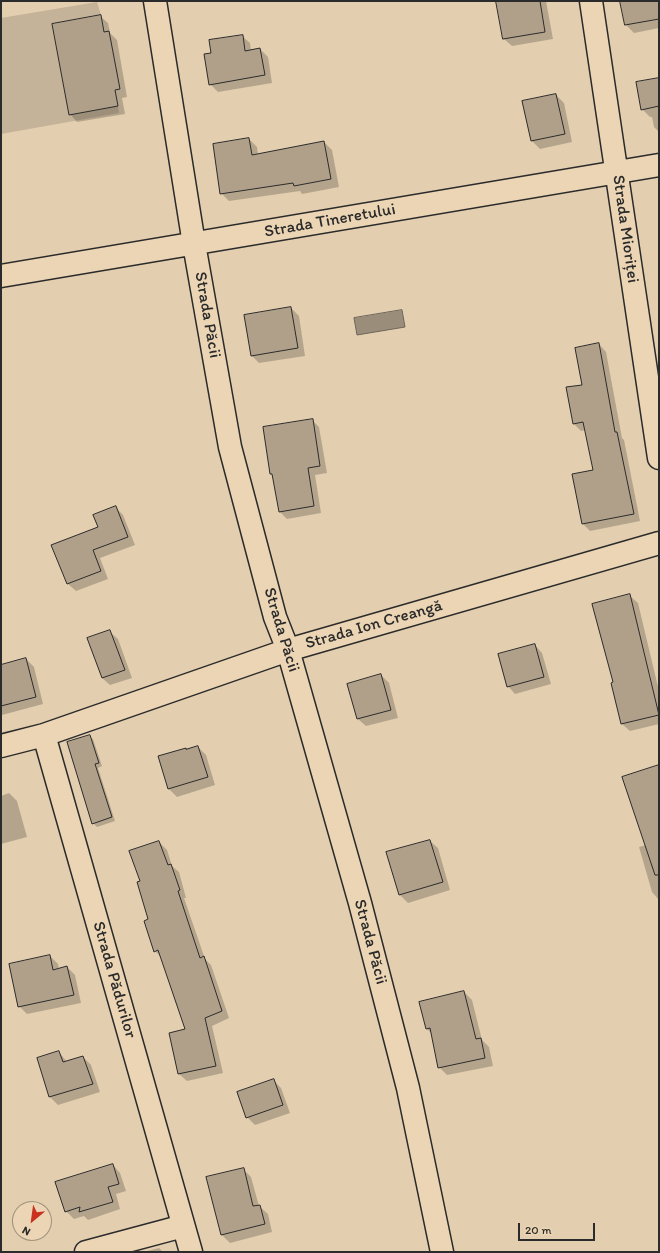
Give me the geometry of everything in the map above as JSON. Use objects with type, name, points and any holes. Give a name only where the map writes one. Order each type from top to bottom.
[{"type":"street","name":"Strada Păcii","points":[[155,1],[194,244],[230,448],[275,618],[288,650],[360,902],[408,1088],[442,1252]]},
{"type":"street","name":"Strada Mioriței","points":[[591,1],[659,458]]},
{"type":"street","name":"Strada Tineretului","points":[[1,276],[659,165]]},
{"type":"street","name":"Strada Ion Creangă","points":[[1,746],[44,735],[288,650],[659,543]]},
{"type":"street","name":"Strada Pădurilor","points":[[44,735],[191,1252]]},
{"type":"street","points":[[86,1252],[183,1226]]},
{"type":"shaded area","points":[[97,2],[101,15],[52,24],[69,115],[118,106],[119,113],[1,134],[1,18]]},
{"type":"shaded area","points":[[402,310],[405,327],[357,335],[354,318]]},
{"type":"building","points":[[496,1],[540,1],[545,32],[503,39]]},
{"type":"building","points":[[620,1],[659,1],[659,19],[625,25]]},
{"type":"building","points":[[101,15],[104,32],[109,31],[120,89],[115,90],[118,106],[69,115],[52,24]]},
{"type":"building","points":[[243,35],[245,51],[260,48],[265,75],[209,85],[204,54],[211,53],[209,40]]},
{"type":"building","points":[[659,78],[659,106],[641,110],[636,82]]},
{"type":"building","points":[[556,94],[565,134],[531,141],[522,101]]},
{"type":"building","points":[[249,138],[252,155],[324,141],[331,179],[294,186],[293,183],[220,194],[213,144]]},
{"type":"building","points":[[291,307],[298,348],[251,356],[244,315]]},
{"type":"building","points":[[599,343],[615,432],[617,432],[634,514],[582,524],[572,474],[593,470],[583,422],[573,424],[566,387],[582,385],[575,348]]},
{"type":"building","points":[[313,419],[320,466],[308,468],[314,506],[279,512],[272,474],[270,474],[263,427]]},
{"type":"building","points":[[116,506],[128,537],[93,550],[101,571],[67,584],[51,545],[98,527],[93,515]]},
{"type":"building","points":[[630,594],[659,715],[621,724],[611,683],[613,682],[592,604]]},
{"type":"building","points":[[110,630],[125,670],[102,678],[87,638]]},
{"type":"building","points":[[535,644],[544,677],[507,687],[498,654]]},
{"type":"building","points":[[26,658],[36,697],[1,706],[1,665]]},
{"type":"building","points":[[381,674],[391,710],[357,719],[347,684]]},
{"type":"building","points":[[90,735],[99,763],[95,764],[112,817],[92,824],[67,742]]},
{"type":"building","points":[[198,746],[208,777],[168,789],[158,756]]},
{"type":"building","points":[[659,765],[659,875],[655,875],[622,777]]},
{"type":"building","points":[[430,840],[443,882],[399,895],[386,852]]},
{"type":"building","points":[[159,841],[168,865],[171,864],[180,890],[178,891],[200,958],[204,956],[222,1011],[205,1018],[216,1066],[178,1074],[169,1033],[185,1029],[158,950],[154,952],[144,921],[148,919],[137,882],[140,881],[129,851]]},
{"type":"building","points":[[50,955],[53,970],[67,966],[74,995],[18,1007],[9,964]]},
{"type":"building","points":[[464,991],[476,1039],[481,1038],[485,1058],[438,1068],[430,1028],[426,1029],[419,1002]]},
{"type":"building","points":[[59,1051],[63,1062],[83,1056],[93,1084],[49,1097],[37,1058]]},
{"type":"building","points":[[274,1079],[283,1105],[246,1118],[237,1092]]},
{"type":"building","points":[[113,1164],[119,1184],[108,1187],[113,1202],[79,1212],[80,1207],[65,1212],[55,1182]]},
{"type":"building","points":[[244,1168],[253,1206],[260,1205],[265,1224],[221,1235],[206,1177]]}]
